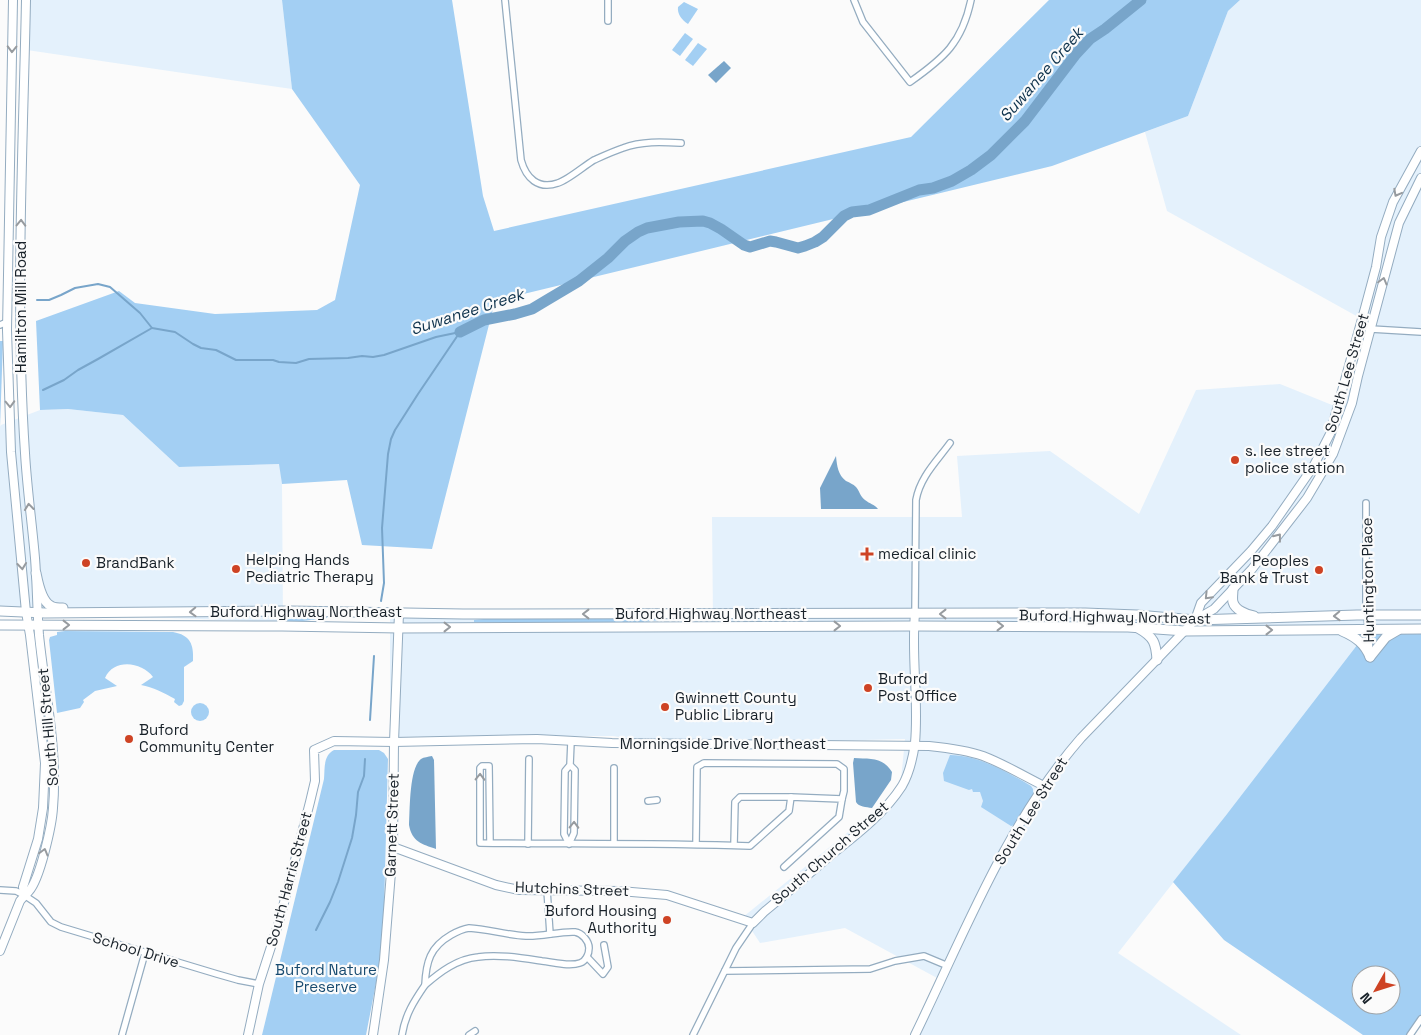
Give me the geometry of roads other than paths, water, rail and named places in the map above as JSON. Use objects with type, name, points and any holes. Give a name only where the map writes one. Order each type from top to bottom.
[{"type":"main road","points":[[36,573],[41,593],[52,607],[88,612]]},
{"type":"main road","points":[[1233,589],[1232,602],[1237,608],[1248,615],[1267,618]]},
{"type":"main road","name":"Buford Highway Northeast","points":[[0,612],[1086,613],[1195,620],[1421,615]]},
{"type":"main road","name":"Buford Highway Northeast","points":[[0,625],[399,628],[1128,627],[1185,631],[1421,629]]},
{"type":"main road","points":[[1138,628],[1153,639],[1156,646],[1156,660]]},
{"type":"main road","points":[[1339,630],[1352,635],[1362,643],[1370,657],[1386,637],[1400,629]]},
{"type":"street","name":"Hamilton Mill Road","points":[[13,0],[4,351],[11,452],[26,612]]},
{"type":"street","name":"Hamilton Mill Road","points":[[26,0],[20,352],[25,452],[36,573],[37,613]]},
{"type":"street","points":[[506,0],[520,160],[528,177],[536,182],[546,184],[558,183],[594,161],[622,148],[640,143],[681,143]]},
{"type":"street","points":[[608,0],[608,21]]},
{"type":"street","points":[[854,0],[863,22],[910,82],[937,63],[948,52],[964,26],[971,0]]},
{"type":"street","name":"South Lee Street","points":[[1195,620],[1201,603],[1251,552],[1272,526],[1313,467],[1330,434],[1376,267],[1381,238],[1393,202],[1421,151]]},
{"type":"street","name":"South Lee Street","points":[[915,1035],[990,877],[1020,823],[1063,758],[1080,738],[1195,620],[1214,609],[1233,589],[1272,544],[1307,498],[1333,454],[1352,403],[1399,223],[1421,178]]},
{"type":"street","points":[[1360,326],[1371,329],[1421,332]]},
{"type":"street","points":[[915,614],[916,500],[918,490],[924,478],[950,443]]},
{"type":"street","name":"Huntington Place","points":[[1366,503],[1367,615],[1370,657]]},
{"type":"street","name":"South Hill Street","points":[[24,895],[23,887],[38,839],[43,808],[45,764],[26,612]]},
{"type":"street","name":"South Hill Street","points":[[0,951],[20,901],[30,891],[41,865],[53,811],[54,763],[37,613]]},
{"type":"street","name":"Garnett Street","points":[[373,1035],[384,960],[393,847],[394,742],[399,613]]},
{"type":"street","name":"South Church Street","points":[[693,1035],[736,948],[753,923],[854,837],[890,801],[902,786],[910,768],[915,745],[915,614]]},
{"type":"street","name":"Morningside Drive Northeast","points":[[314,750],[334,741],[536,740],[691,744],[915,745],[958,749],[983,756],[1044,786]]},
{"type":"street","points":[[569,844],[564,834],[564,802],[565,771],[570,765],[571,742]]},
{"type":"street","name":"South Harris Street","points":[[248,1035],[259,984],[279,922],[315,781],[314,750]]},
{"type":"street","points":[[528,844],[529,760]]},
{"type":"street","points":[[696,844],[697,767],[704,762],[837,764],[844,769],[844,791],[839,817],[784,867]]},
{"type":"street","points":[[490,843],[489,766],[485,765],[480,768],[480,843],[750,846],[789,811],[791,797]]},
{"type":"street","points":[[569,844],[574,833],[575,770],[570,765]]},
{"type":"street","points":[[614,768],[614,843]]},
{"type":"street","points":[[734,845],[735,802],[740,797],[842,799]]},
{"type":"street","points":[[480,800],[490,799]]},
{"type":"street","points":[[648,800],[656,800]]},
{"type":"street","points":[[564,802],[574,801]]},
{"type":"street","name":"Hutchins Street","points":[[393,847],[496,885],[519,890],[620,891],[668,895],[753,923]]},
{"type":"street","points":[[0,890],[16,891],[24,895]]},
{"type":"street","points":[[547,890],[550,934]]},
{"type":"street","name":"School Drive","points":[[24,895],[36,904],[51,922],[61,927],[238,980],[259,984]]},
{"type":"street","points":[[402,1035],[411,1005],[425,985],[449,966],[478,956],[568,964],[579,963],[587,957],[589,943],[576,932],[527,936],[510,935],[478,928],[460,929],[439,943],[433,951],[427,964],[425,985]]},
{"type":"street","points":[[587,957],[603,974],[608,967],[604,945]]},
{"type":"street","points":[[122,1035],[145,952]]},
{"type":"street","points":[[725,971],[870,969],[896,961],[924,956],[948,966]]},
{"type":"street","points":[[1410,1035],[1421,1019]]},
{"type":"waterway","name":"Suwanee Creek","points":[[460,332],[484,320],[532,309],[579,281],[608,258],[625,241],[647,228],[679,222],[703,221],[721,229],[750,247],[770,241],[798,248],[823,237],[844,216],[852,212],[869,210],[919,190],[933,188],[952,181],[991,155],[1025,121],[1076,54],[1090,39],[1141,0]]},
{"type":"waterway","name":"Suwanee Creek","points":[[37,300],[49,300],[75,288],[98,284],[110,287],[140,313],[152,328],[175,332],[201,348],[216,350],[236,360],[273,360],[296,363],[309,359],[373,357],[436,337],[460,332]]},
{"type":"waterway","points":[[43,390],[64,380],[152,328]]},
{"type":"waterway","points":[[381,601],[384,583],[382,528],[391,439],[418,394],[460,332]]},
{"type":"waterway","points":[[370,720],[374,656]]},
{"type":"waterway","points":[[316,930],[338,882],[352,838],[358,792],[364,776],[365,759]]},
{"type":"place","name":"s. lee street police station","points":[[1235,460]]},
{"type":"place","name":"medical clinic","points":[[867,554]]},
{"type":"place","name":"BrandBank","points":[[86,563]]},
{"type":"place","name":"Helping Hands Pediatric Therapy","points":[[236,569]]},
{"type":"place","name":"Peoples Bank & Trust","points":[[1319,570]]},
{"type":"place","name":"Buford Post Office","points":[[868,688]]},
{"type":"place","name":"Gwinnett County Public Library","points":[[665,707]]},
{"type":"place","name":"Buford Community Center","points":[[129,739]]},
{"type":"place","name":"Buford Housing Authority","points":[[667,920]]},
{"type":"park label","name":"Buford Nature Preserve","points":[[326,978]]}]
